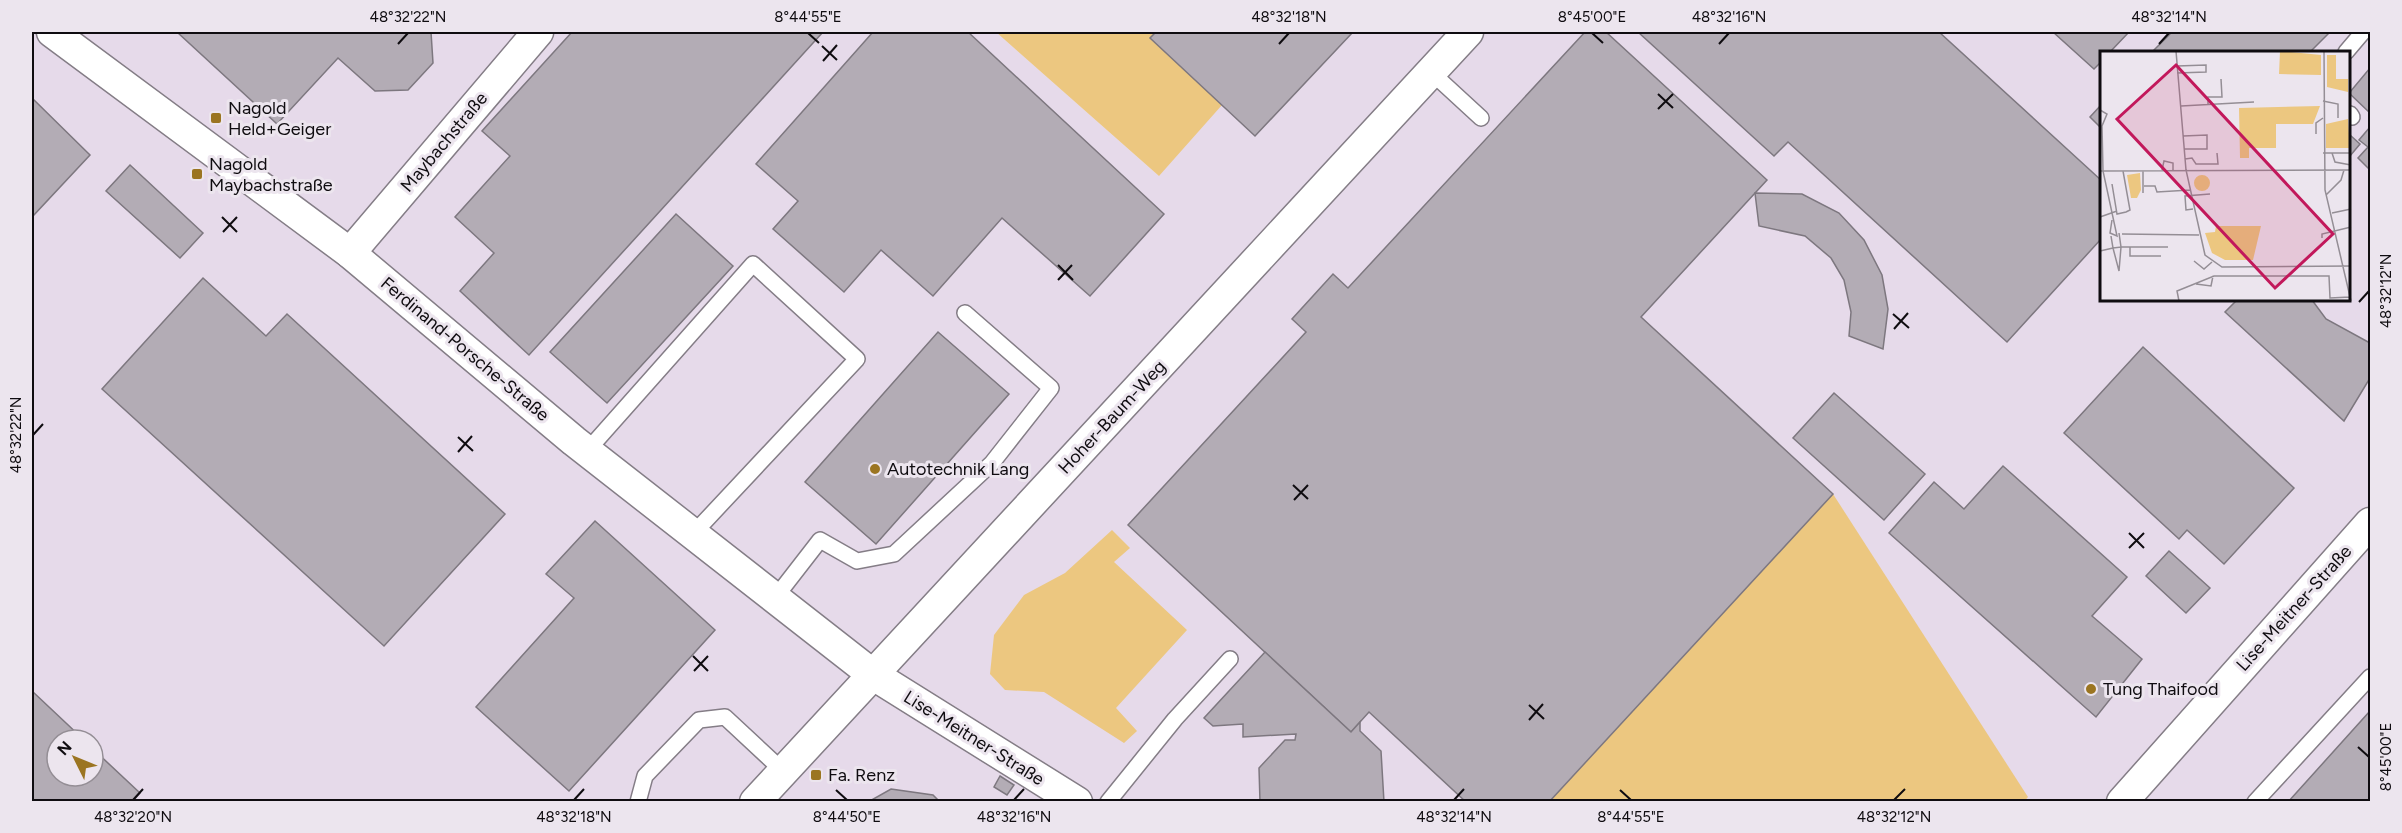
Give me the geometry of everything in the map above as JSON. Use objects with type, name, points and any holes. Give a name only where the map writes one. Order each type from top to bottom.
[{"type":"street","name":"Hoher-Baum-Weg","points":[[755,801],[1468,32]]},
{"type":"street","name":"Maybachstraße","points":[[350,253],[529,35]]},
{"type":"street","name":"Ferdinand-Porsche-Straße","points":[[67,36],[350,253],[588,451],[872,674]]},
{"type":"street","name":"Lise-Meitner-Straße","points":[[2122,801],[2370,523]]},
{"type":"street","name":"Lise-Meitner-Straße","points":[[872,674],[1043,792],[1077,801]]},
{"type":"lane","points":[[2347,51],[2362,32]]},
{"type":"lane","points":[[1431,72],[1481,118]]},
{"type":"lane","points":[[588,451],[753,264],[857,358],[693,534]]},
{"type":"lane","points":[[776,598],[820,540],[857,561],[894,554],[992,464],[1051,388],[965,313]]},
{"type":"lane","points":[[1108,801],[1174,719],[1230,659]]},
{"type":"lane","points":[[2255,801],[2370,677]]},
{"type":"lane","points":[[638,801],[645,776],[699,720],[725,717],[783,771]]},
{"type":"shaded area","points":[[32,32],[996,32],[1159,176],[1150,38],[1156,32],[2370,32],[2370,801],[2024,801],[2028,797],[1549,801],[32,801]]},
{"type":"shaded area","points":[[996,32],[1156,32],[1150,38],[1222,105],[1159,176]]},
{"type":"shaded area","points":[[1833,494],[2028,797],[2024,802],[1549,802]]},
{"type":"shaded area","points":[[1112,530],[1130,548],[1114,562],[1187,630],[1116,708],[1137,731],[1124,743],[1044,692],[1005,690],[990,674],[994,635],[1024,595],[1065,573]]},
{"type":"building","points":[[177,32],[431,32],[433,63],[408,90],[375,91],[338,58],[277,124]]},
{"type":"building","points":[[572,32],[823,32],[529,355],[460,291],[494,253],[455,217],[510,156],[482,131]]},
{"type":"building","points":[[873,32],[968,32],[1164,214],[1090,296],[1002,218],[933,296],[881,250],[844,292],[773,229],[798,201],[756,164]]},
{"type":"building","points":[[1156,32],[1353,32],[1255,136],[1150,38]]},
{"type":"building","points":[[1585,32],[1606,32],[1767,180],[1641,317],[1833,494],[1549,802],[1466,802],[1369,712],[1351,732],[1128,525],[1306,332],[1292,319],[1333,274],[1348,288]]},
{"type":"building","points":[[1638,32],[1939,32],[2100,179],[2100,240],[2007,342],[1788,142],[1774,156]]},
{"type":"building","points":[[2053,32],[2129,32],[2111,51],[2100,51],[2100,63],[2094,69]]},
{"type":"building","points":[[2172,32],[2330,32],[2311,51],[2153,51]]},
{"type":"building","points":[[2370,68],[2370,113],[2351,95],[2351,91]]},
{"type":"building","points":[[32,98],[90,155],[32,217]]},
{"type":"building","points":[[2100,106],[2100,127],[2090,117]]},
{"type":"building","points":[[2370,127],[2370,170],[2358,158],[2368,147],[2359,140]]},
{"type":"building","points":[[2351,136],[2360,144],[2351,155]]},
{"type":"building","points":[[130,165],[203,233],[180,258],[106,191]]},
{"type":"building","points":[[1755,193],[1802,194],[1839,213],[1864,240],[1882,275],[1888,309],[1883,349],[1849,336],[1851,312],[1844,280],[1831,258],[1805,236],[1759,226]]},
{"type":"building","points":[[676,214],[733,266],[607,403],[550,352]]},
{"type":"building","points":[[203,278],[266,336],[287,314],[505,514],[384,646],[102,389]]},
{"type":"building","points":[[2235,302],[2313,302],[2326,319],[2370,343],[2370,378],[2344,421],[2225,312]]},
{"type":"building","points":[[938,332],[1009,394],[876,544],[805,482]]},
{"type":"building","points":[[2143,347],[2294,488],[2224,564],[2187,530],[2179,539],[2064,433]]},
{"type":"building","points":[[1834,393],[1925,474],[1884,520],[1793,438]]},
{"type":"building","points":[[2003,466],[2127,577],[2092,616],[2142,659],[2096,717],[1889,533],[1934,482],[1964,509]]},
{"type":"building","points":[[595,521],[715,630],[569,791],[476,707],[574,598],[546,574]]},
{"type":"building","points":[[2169,551],[2210,588],[2186,613],[2146,576]]},
{"type":"building","points":[[1265,652],[1351,732],[1360,722],[1360,731],[1381,751],[1384,802],[1260,802],[1259,768],[1285,740],[1295,740],[1296,734],[1243,737],[1243,724],[1213,726],[1204,718]]},
{"type":"building","points":[[32,691],[71,728],[45,728],[45,788],[105,788],[105,760],[140,793],[132,802],[32,802]]},
{"type":"building","points":[[2370,711],[2370,802],[2288,802]]},
{"type":"building","points":[[1000,776],[1014,785],[1007,795],[994,787]]},
{"type":"building","points":[[891,789],[933,795],[940,802],[868,802]]},
{"type":"place","name":"Nagold Held+Geiger","points":[[216,118]]},
{"type":"place","name":"Nagold Maybachstraße","points":[[197,174]]},
{"type":"place","name":"Autotechnik Lang","points":[[875,469]]},
{"type":"place","name":"Tung Thaifood","points":[[2091,689]]},
{"type":"place","name":"Fa. Renz","points":[[816,775]]}]
